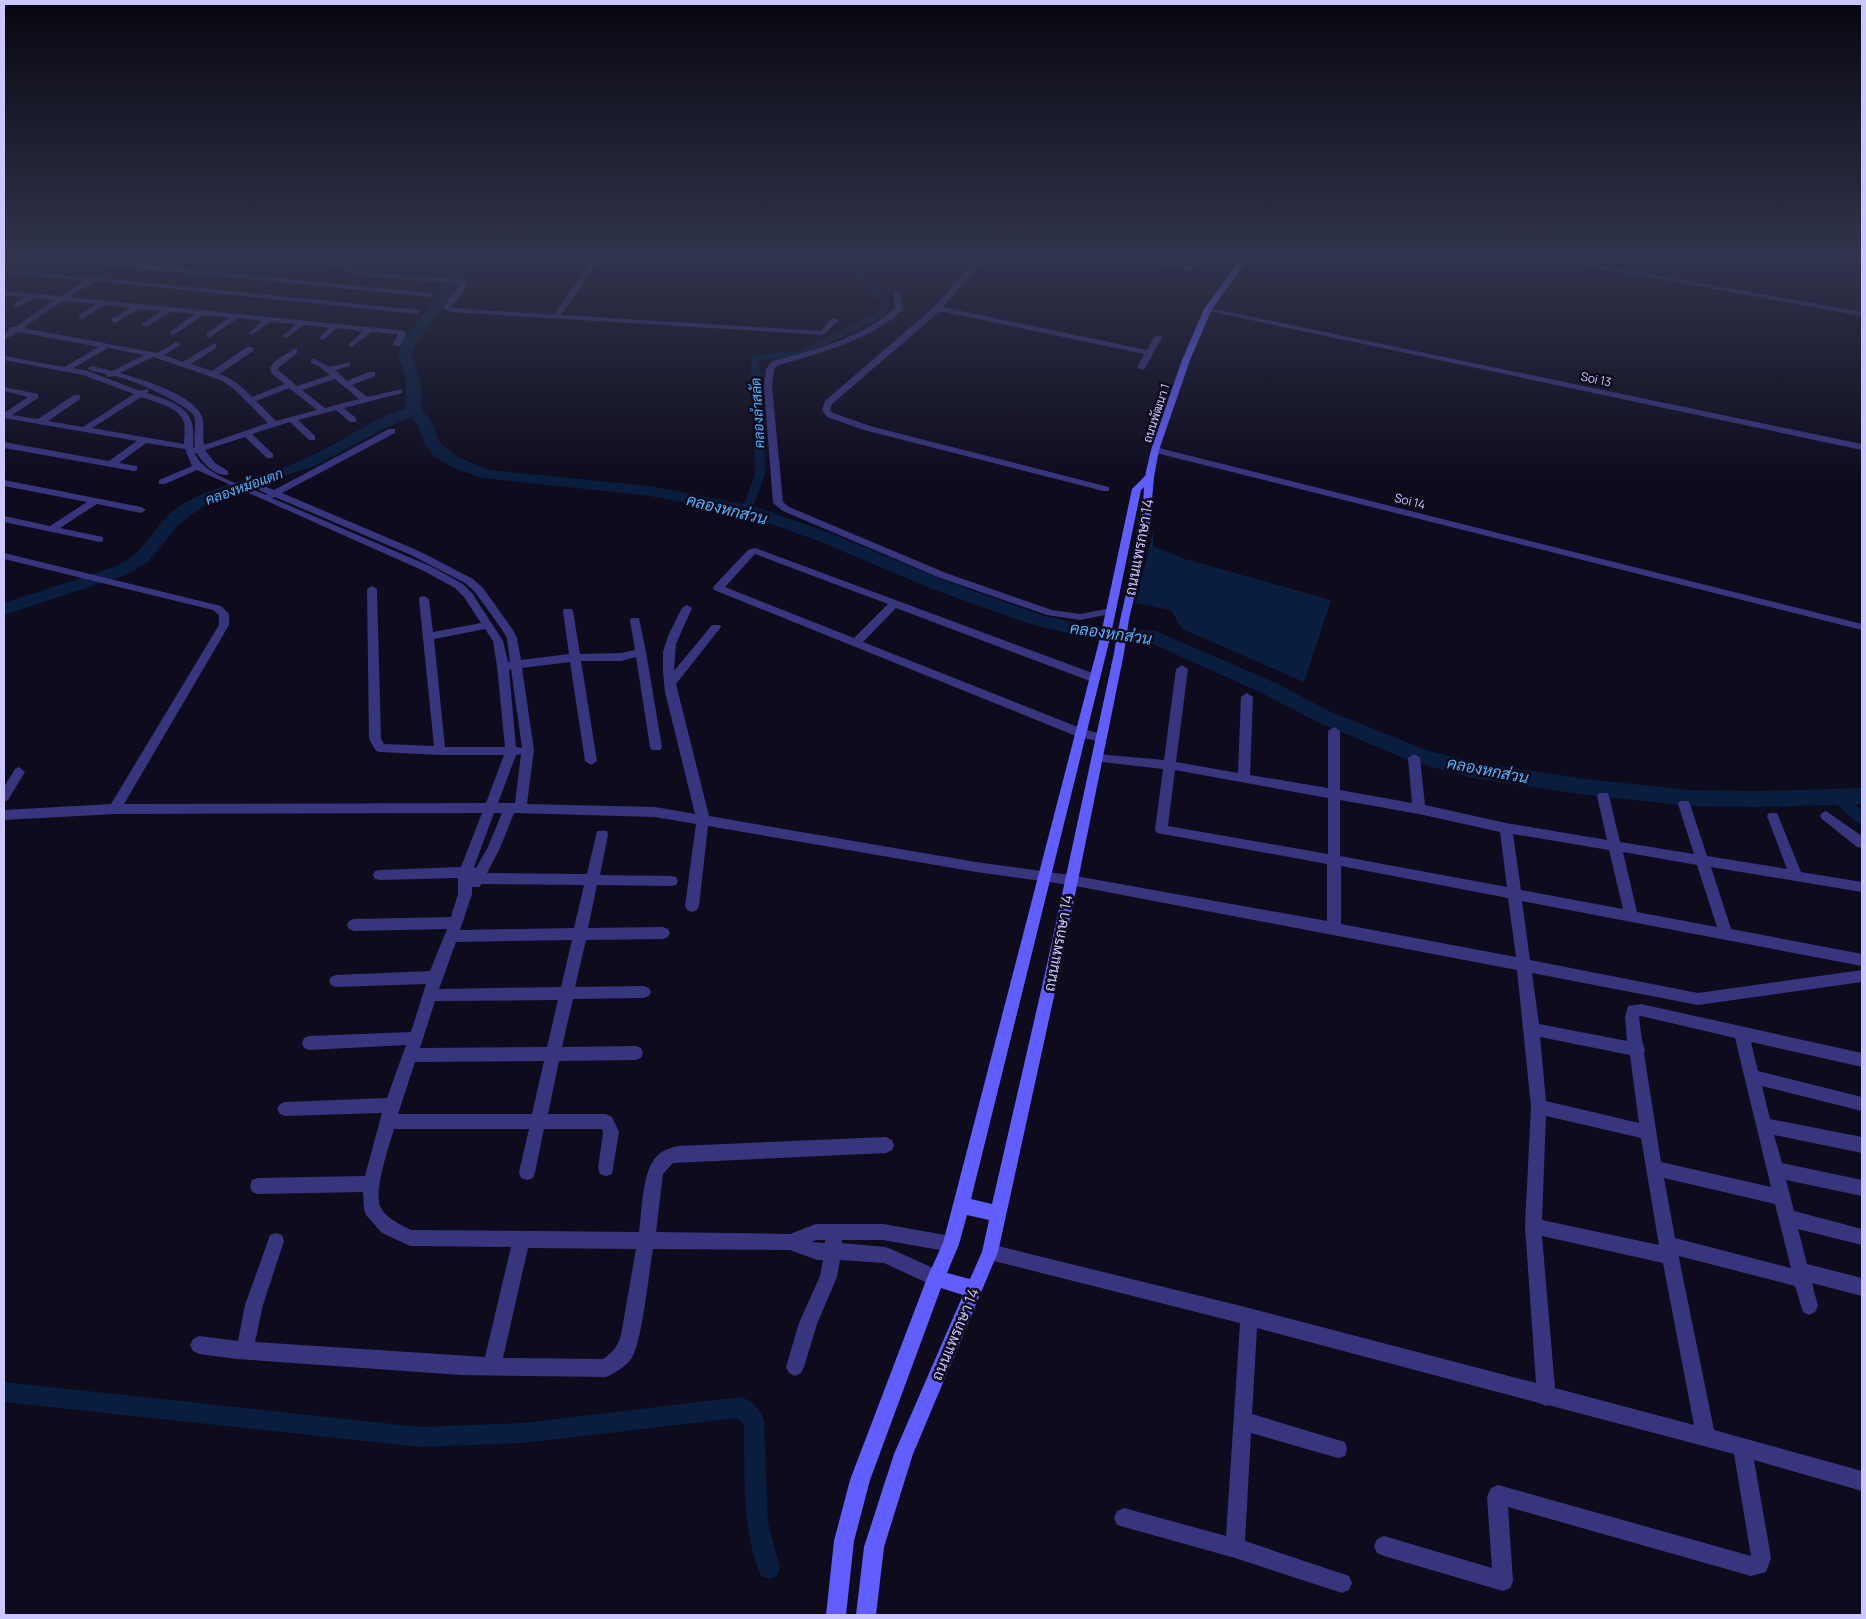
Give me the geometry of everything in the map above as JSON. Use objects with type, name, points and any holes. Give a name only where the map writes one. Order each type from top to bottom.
[{"type":"main road","name":"ถนนพัฒนา 1","points":[[1149,477],[1186,360],[1199,330]]},
{"type":"main road","name":"ถนนแพรกษา 14","points":[[836,1615],[844,1541],[860,1480],[936,1278],[951,1244],[1110,614],[1137,489],[1149,477]]},
{"type":"main road","name":"ถนนแพรกษา 14","points":[[866,1615],[874,1547],[904,1454],[990,1252],[1053,969],[1070,880],[1119,653],[1124,618],[1144,534],[1150,490],[1149,477]]},
{"type":"main road","points":[[961,1205],[999,1214]]},
{"type":"main road","points":[[936,1278],[974,1289]]},
{"type":"street","points":[[4,338],[13,330]]},
{"type":"street","points":[[17,330],[155,355],[212,375],[231,382],[274,424]]},
{"type":"street","points":[[174,333],[179,330]]},
{"type":"street","points":[[210,335],[218,330]]},
{"type":"street","points":[[252,333],[256,330]]},
{"type":"street","points":[[286,336],[294,330]]},
{"type":"street","points":[[323,338],[331,330]]},
{"type":"street","points":[[352,345],[368,330]]},
{"type":"street","points":[[373,330],[401,333],[402,336],[397,344]]},
{"type":"street","points":[[765,330],[822,333],[825,330]]},
{"type":"street","points":[[866,330],[821,350],[775,363],[770,369],[768,388],[778,503],[786,509],[942,575],[1027,605],[1051,613],[1080,617],[1110,614]]},
{"type":"street","points":[[913,330],[828,404],[826,410],[830,415],[867,428],[1106,489]]},
{"type":"street","points":[[1037,330],[1149,354]]},
{"type":"street","name":"Soi 13","points":[[1305,330],[1862,448]]},
{"type":"street","points":[[1142,368],[1158,338]]},
{"type":"street","points":[[103,379],[176,344]]},
{"type":"street","points":[[66,369],[106,346]]},
{"type":"street","points":[[184,365],[212,346]]},
{"type":"street","points":[[212,375],[250,349]]},
{"type":"street","points":[[294,351],[278,362],[274,368],[275,372],[323,411]]},
{"type":"street","points":[[4,353],[75,364],[115,373],[179,399],[196,411],[199,420],[198,445],[211,466],[235,477],[262,493],[356,533],[438,564],[479,590],[512,638],[528,750],[515,808],[481,875],[465,894]]},
{"type":"street","points":[[4,358],[66,369],[103,379],[173,406],[185,415],[187,420],[188,450],[197,467],[248,492],[275,493],[428,569],[458,586],[468,595],[498,641],[504,666],[511,752],[465,875],[465,894],[387,1121],[372,1184],[372,1209],[388,1227],[410,1238],[790,1242],[817,1252],[870,1252],[885,1255],[936,1278]]},
{"type":"street","points":[[314,361],[319,362],[366,400]]},
{"type":"street","points":[[328,370],[347,364]]},
{"type":"street","points":[[346,384],[372,374]]},
{"type":"street","points":[[251,400],[336,376]]},
{"type":"street","points":[[84,430],[151,388]]},
{"type":"street","points":[[4,389],[35,396],[4,416]]},
{"type":"street","points":[[4,416],[144,440],[188,450],[201,448],[274,424],[399,391]]},
{"type":"street","points":[[40,422],[77,397]]},
{"type":"street","points":[[338,407],[353,420]]},
{"type":"street","points":[[290,420],[312,438]]},
{"type":"street","points":[[275,493],[392,431]]},
{"type":"street","points":[[246,433],[270,456]]},
{"type":"street","points":[[111,464],[144,440]]},
{"type":"street","points":[[4,444],[134,468]]},
{"type":"street","name":"Soi 14","points":[[1156,450],[1862,627]]},
{"type":"street","points":[[162,482],[197,467]]},
{"type":"street","points":[[4,483],[141,510]]},
{"type":"street","points":[[52,529],[95,501]]},
{"type":"street","points":[[4,519],[100,539]]},
{"type":"street","points":[[1094,678],[755,551],[718,588],[1080,734],[1101,738]]},
{"type":"street","points":[[4,556],[217,608],[224,614],[224,625],[115,810]]},
{"type":"street","points":[[428,569],[438,564]]},
{"type":"street","points":[[372,589],[377,744],[380,748],[387,750],[511,752],[528,750]]},
{"type":"street","points":[[424,599],[440,751]]},
{"type":"street","points":[[855,644],[894,604]]},
{"type":"street","points":[[687,608],[670,640],[666,662],[673,701],[703,819],[692,906]]},
{"type":"street","points":[[568,612],[591,761]]},
{"type":"street","points":[[635,620],[656,747]]},
{"type":"street","points":[[427,637],[486,625]]},
{"type":"street","points":[[670,683],[716,627]]},
{"type":"street","points":[[504,666],[576,658],[606,658],[641,652]]},
{"type":"street","points":[[1182,670],[1161,830],[1335,860],[1862,960]]},
{"type":"street","points":[[1244,778],[1247,697]]},
{"type":"street","points":[[1334,731],[1334,928]]},
{"type":"street","points":[[1096,758],[1169,765],[1419,809],[1506,828],[1862,887]]},
{"type":"street","points":[[1414,758],[1419,809]]},
{"type":"street","points":[[4,797],[19,772]]},
{"type":"street","points":[[1603,796],[1631,916]]},
{"type":"street","points":[[1684,804],[1726,934]]},
{"type":"street","points":[[4,815],[115,810],[491,808],[655,812],[1070,880],[1334,928],[1698,999],[1862,976]]},
{"type":"street","points":[[1773,816],[1798,877]]},
{"type":"street","points":[[1826,816],[1862,843]]},
{"type":"street","points":[[1506,828],[1516,894],[1522,964],[1532,1029],[1539,1107],[1533,1226],[1546,1397]]},
{"type":"street","points":[[527,1172],[602,835]]},
{"type":"street","points":[[380,875],[481,875],[593,880],[671,880]]},
{"type":"street","points":[[354,925],[581,934],[663,933]]},
{"type":"street","points":[[336,982],[435,977]]},
{"type":"street","points":[[429,995],[644,992]]},
{"type":"street","points":[[1706,1438],[1647,1132],[1638,1050],[1631,1017],[1633,1011],[1641,1010],[1862,1060]]},
{"type":"street","points":[[1532,1029],[1638,1050]]},
{"type":"street","points":[[1740,1032],[1809,1306]]},
{"type":"street","points":[[309,1043],[416,1038]]},
{"type":"street","points":[[410,1055],[636,1053]]},
{"type":"street","points":[[1751,1076],[1862,1104]]},
{"type":"street","points":[[285,1109],[392,1105]]},
{"type":"street","points":[[1539,1107],[1647,1132]]},
{"type":"street","points":[[387,1121],[606,1122],[611,1132],[606,1168]]},
{"type":"street","points":[[1764,1125],[1862,1145]]},
{"type":"street","points":[[199,1345],[461,1366],[606,1368],[625,1352],[630,1335],[655,1173],[659,1163],[666,1157],[678,1154],[886,1145]]},
{"type":"street","points":[[1654,1168],[1782,1197]]},
{"type":"street","points":[[1775,1170],[1862,1188]]},
{"type":"street","points":[[258,1186],[372,1184]]},
{"type":"street","points":[[1787,1218],[1862,1237]]},
{"type":"street","points":[[1533,1226],[1862,1287]]},
{"type":"street","points":[[790,1242],[816,1232],[883,1232],[951,1244]]},
{"type":"street","points":[[795,1367],[808,1322],[828,1277],[833,1251],[834,1232]]},
{"type":"street","points":[[492,1367],[521,1240]]},
{"type":"street","points":[[245,1350],[254,1304],[276,1241]]},
{"type":"street","points":[[990,1252],[1249,1317],[1546,1397],[1742,1447],[1862,1481]]},
{"type":"street","points":[[1235,1548],[1249,1317]]},
{"type":"street","points":[[1243,1421],[1338,1449]]},
{"type":"street","points":[[1384,1546],[1504,1581],[1498,1495],[1751,1566],[1759,1565],[1761,1558],[1742,1447]]},
{"type":"street","points":[[1124,1518],[1235,1548],[1342,1583]]},
{"type":"water","points":[[1153,530],[1153,546],[1185,559],[1331,600],[1304,682],[1182,629],[1171,610],[1136,603]]},
{"type":"waterway","points":[[414,411],[413,377],[405,355],[410,342],[419,330]]},
{"type":"waterway","name":"คลองลำสลัด","points":[[747,510],[760,474],[759,408],[754,358],[802,353],[850,330]]},
{"type":"waterway","name":"คลองหม้อแตก","points":[[4,609],[120,571],[141,558],[172,521],[196,503],[227,490],[309,463],[373,427],[414,411]]},
{"type":"waterway","name":"คลองหกส่วน","points":[[414,411],[426,425],[435,448],[445,457],[488,475],[650,491],[747,510],[824,537],[942,586],[1037,620],[1088,632],[1149,635],[1271,689],[1322,716],[1421,756],[1473,770],[1586,787],[1690,798],[1758,799],[1862,796]]},
{"type":"waterway","points":[[1838,797],[1862,819]]},
{"type":"waterway","points":[[4,1392],[420,1437],[523,1433],[741,1407],[754,1420],[757,1523],[769,1568]]}]
